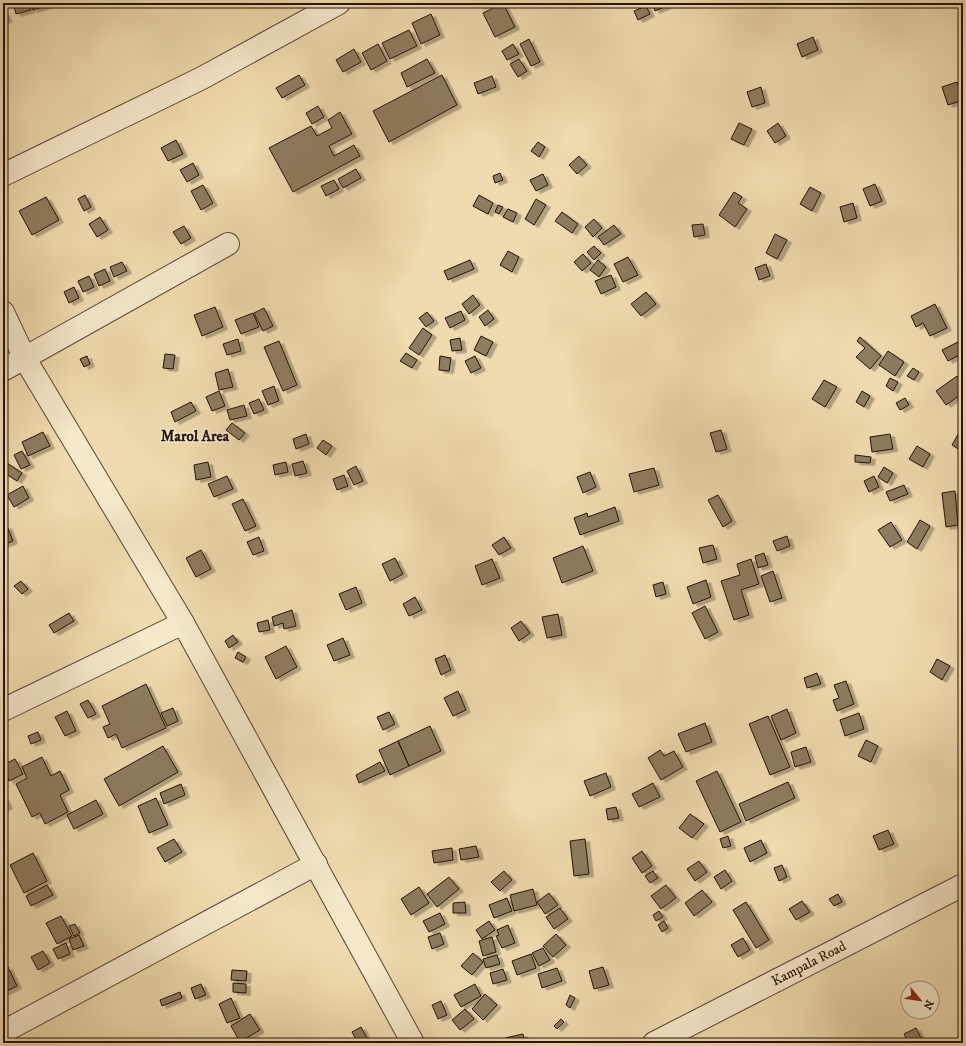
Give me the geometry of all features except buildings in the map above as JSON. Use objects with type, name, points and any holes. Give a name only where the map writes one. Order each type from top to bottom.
[{"type":"street","points":[[3,175],[202,78],[339,3]]},
{"type":"street","points":[[3,370],[228,244]]},
{"type":"street","points":[[3,312],[25,359],[183,623],[413,1043]]},
{"type":"street","points":[[3,710],[183,623]]},
{"type":"street","points":[[3,1032],[316,864]]},
{"type":"street","name":"Kampala Road","points":[[654,1043],[963,885]]},
{"type":"district","name":"Marol Area","points":[[195,436]]}]
